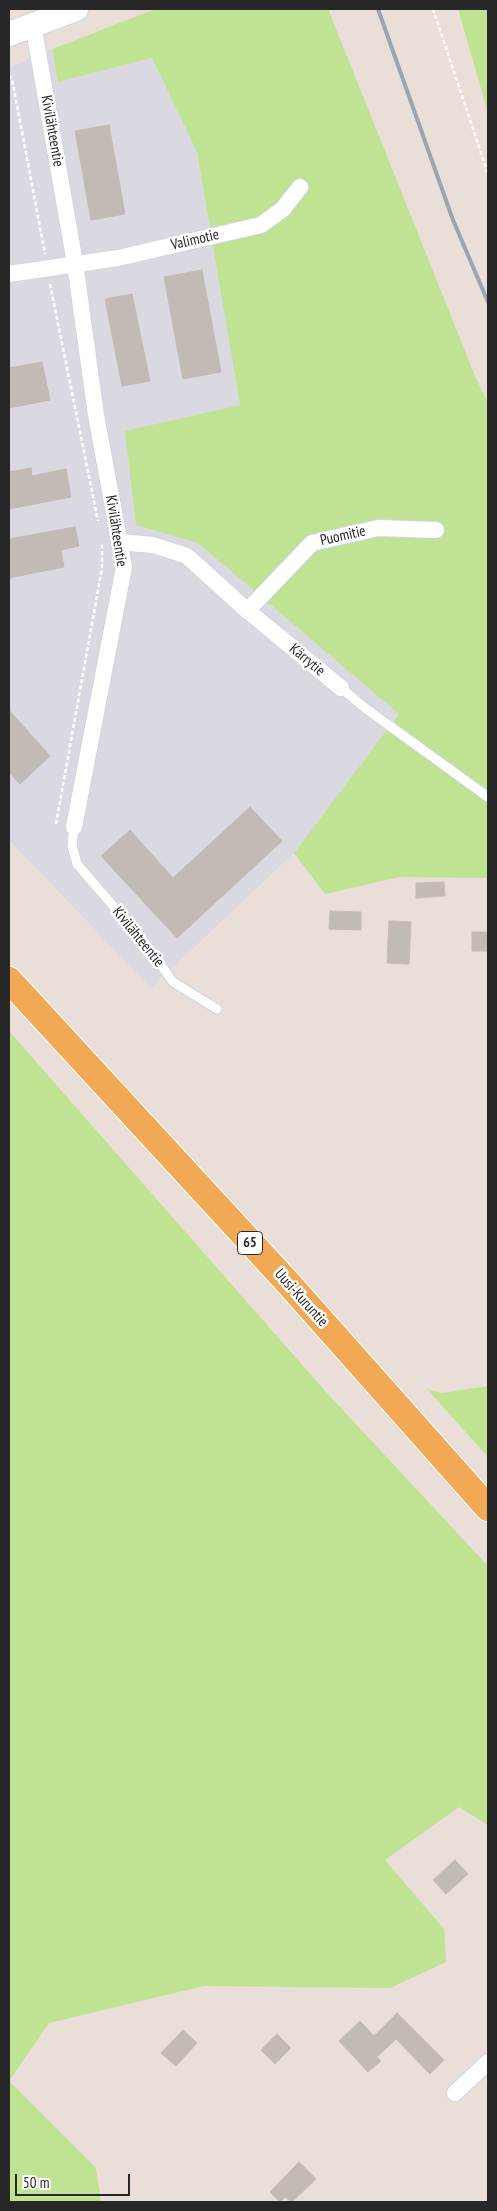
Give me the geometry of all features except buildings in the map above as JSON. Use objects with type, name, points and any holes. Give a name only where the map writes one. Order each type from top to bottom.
[{"type":"main road","points":[[9,34],[76,9]]},
{"type":"main road","name":"Uusi-Kuruntie","points":[[9,980],[289,1284],[488,1508]]},
{"type":"street","name":"Kivilähteentie","points":[[33,24],[75,264],[96,415],[124,567],[74,827]]},
{"type":"street","name":"Valimotie","points":[[9,274],[118,258],[261,224],[283,209],[300,187]]},
{"type":"street","name":"Puomitie","points":[[248,611],[312,543],[378,528],[436,530]]},
{"type":"street","name":"Kärrytie","points":[[120,542],[153,545],[186,556],[340,688]]},
{"type":"street","points":[[455,2093],[488,2062]]},
{"type":"lane","name":"Kärrytie","points":[[340,688],[488,797]]},
{"type":"lane","name":"Kivilähteentie","points":[[74,827],[72,846],[77,864],[146,944],[174,982],[218,1009]]},
{"type":"path","points":[[433,9],[488,174]]},
{"type":"path","points":[[9,75],[12,79],[47,268],[99,526]]},
{"type":"path","points":[[56,824],[102,568],[101,535]]},
{"type":"shaded area","points":[[53,49],[57,82],[152,58],[197,152],[240,405],[126,432],[136,525],[198,543],[400,714],[294,853],[151,988],[9,840],[9,68]]},
{"type":"green space","points":[[155,9],[328,9],[475,376],[488,403],[488,878],[400,877],[325,894],[294,853],[399,714],[198,543],[136,525],[125,431],[240,405],[197,152],[152,58],[57,82],[53,49]]},
{"type":"green space","points":[[458,9],[488,9],[488,113]]},
{"type":"green space","points":[[9,1031],[326,1392],[488,1566],[488,1825],[459,1807],[385,1860],[444,1929],[446,1962],[390,1988],[204,1986],[49,2023],[9,2081]]},
{"type":"green space","points":[[488,1386],[488,1457],[427,1389],[442,1393]]},
{"type":"green space","points":[[9,2081],[96,2168],[101,2202],[9,2202]]},
{"type":"railway","points":[[378,9],[453,220],[488,302]]}]
